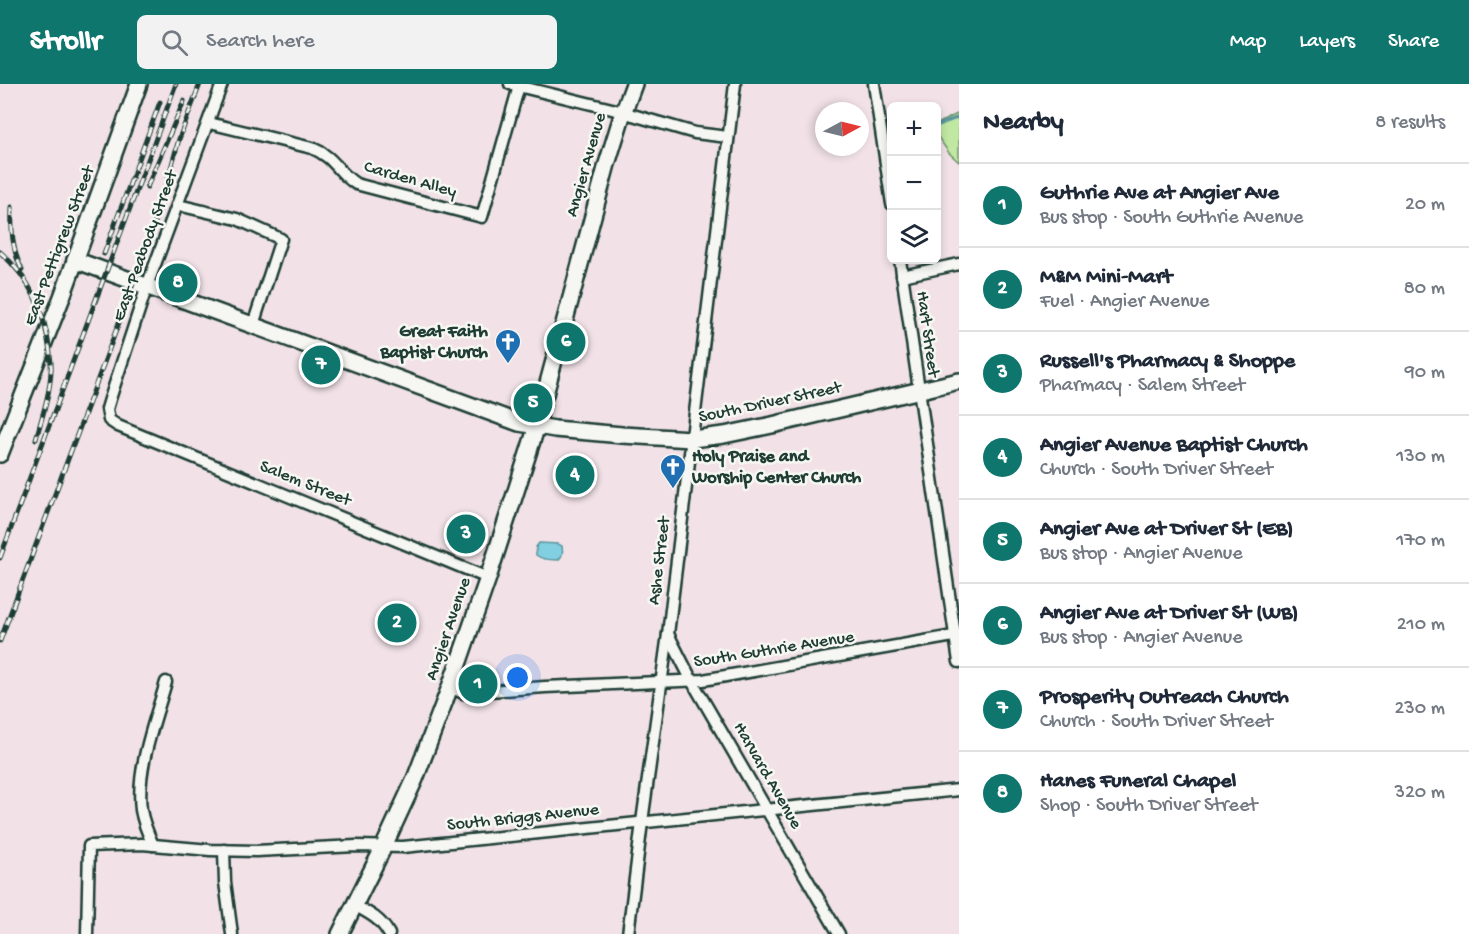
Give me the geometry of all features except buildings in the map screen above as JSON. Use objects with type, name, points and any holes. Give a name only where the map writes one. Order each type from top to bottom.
[{"type":"street","name":"East Pettigrew Street","points":[[0,454],[4,430],[75,260],[139,84]]},
{"type":"street","name":"East Peabody Street","points":[[109,420],[107,409],[147,286],[222,84]]},
{"type":"street","name":"Angier Avenue","points":[[340,934],[384,846],[422,762],[488,578],[536,426],[607,164],[634,84]]},
{"type":"street","name":"Ashe Street","points":[[628,934],[668,634],[735,84]]},
{"type":"street","points":[[874,84],[887,176]]},
{"type":"street","name":"Carden Alley","points":[[208,123],[312,148],[332,160],[356,184],[482,217],[514,85]]},
{"type":"street","points":[[514,85],[623,112],[695,133],[728,137]]},
{"type":"street","points":[[178,205],[237,219],[281,239],[253,325]]},
{"type":"street","name":"South Driver Street","points":[[75,260],[519,423],[536,426],[622,435],[692,439],[772,425],[959,381]]},
{"type":"street","name":"Hart Street","points":[[900,264],[957,635],[959,662]]},
{"type":"street","points":[[902,276],[959,264]]},
{"type":"street","name":"Salem Street","points":[[109,420],[117,426],[488,578]]},
{"type":"street","name":"Harvard Avenue","points":[[668,634],[692,681],[838,934]]},
{"type":"street","name":"South Guthrie Avenue","points":[[450,687],[463,693],[692,681],[957,635]]},
{"type":"street","points":[[153,845],[141,811],[140,786],[145,758],[166,682]]},
{"type":"street","name":"South Briggs Avenue","points":[[87,934],[89,846],[153,845],[256,851],[412,846],[959,790]]},
{"type":"street","points":[[224,850],[225,882],[232,934]]},
{"type":"street","points":[[354,904],[384,924],[389,934]]},
{"type":"green space","points":[[959,113],[959,162],[941,141],[941,122]]},
{"type":"water","points":[[539,543],[562,546],[561,557],[558,560],[552,560],[536,555],[536,547]]},
{"type":"waterway","points":[[941,124],[959,117]]},
{"type":"railway","points":[[0,558],[176,84]]},
{"type":"railway","points":[[0,641],[127,301],[161,205],[179,139],[200,84]]},
{"type":"railway","points":[[147,187],[184,101]]},
{"type":"railway","points":[[104,254],[160,102]]},
{"type":"railway","points":[[12,207],[13,239],[22,270]]},
{"type":"railway","points":[[0,252],[20,273],[35,297],[48,338],[50,380],[36,439]]},
{"type":"place","name":"Hanes Funeral Chapel","points":[[178,283]]},
{"type":"place","name":"Angier Ave at Driver St (WB)","points":[[566,342]]},
{"type":"place","name":"Prosperity Outreach Church","points":[[321,365]]},
{"type":"place","name":"Great Faith Baptist Church","points":[[508,365]]},
{"type":"place","name":"Angier Ave at Driver St (EB)","points":[[533,403]]},
{"type":"place","name":"Angier Avenue Baptist Church","points":[[575,475]]},
{"type":"place","name":"Holy Praise and Worship Center Church","points":[[673,490]]},
{"type":"place","name":"Russell's Pharmacy & Shoppe","points":[[466,534]]},
{"type":"place","name":"M&M Mini-Mart","points":[[397,623]]},
{"type":"place","name":"Guthrie Ave at Angier Ave","points":[[478,684]]}]
